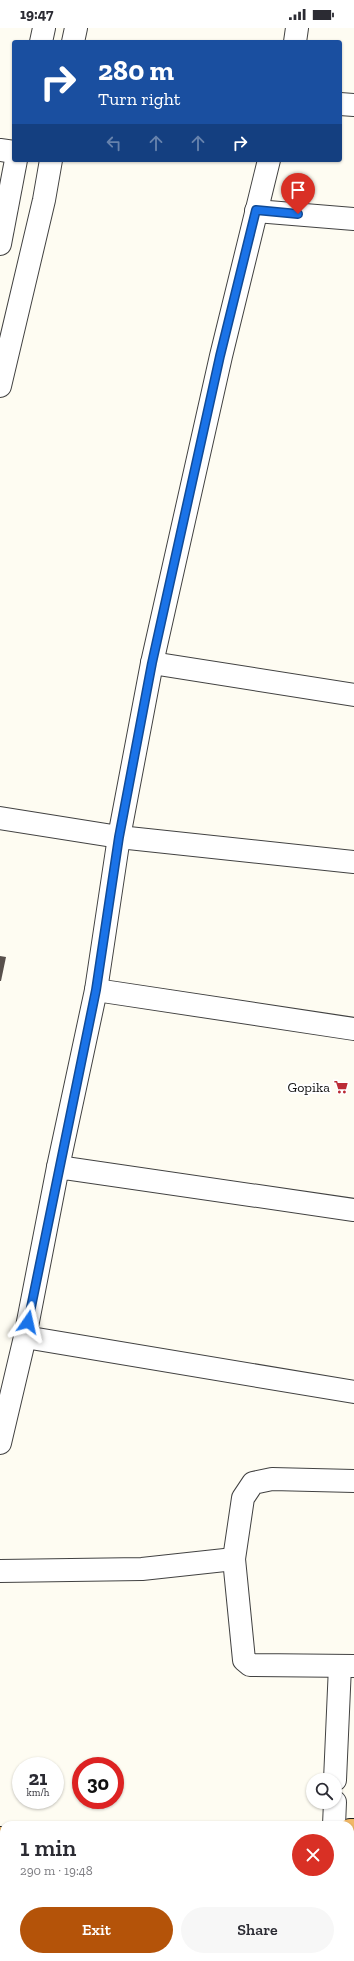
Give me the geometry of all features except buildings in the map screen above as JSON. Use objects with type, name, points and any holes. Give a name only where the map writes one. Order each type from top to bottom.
[{"type":"street","points":[[41,40],[44,28]]},
{"type":"street","points":[[74,40],[76,28]]},
{"type":"street","points":[[295,40],[297,28]]},
{"type":"street","points":[[342,104],[354,105]]},
{"type":"street","points":[[0,150],[12,152]]},
{"type":"street","points":[[0,244],[16,162]]},
{"type":"street","points":[[0,386],[44,200],[51,162]]},
{"type":"street","points":[[0,1443],[24,1337],[58,1167],[96,990],[119,837],[152,663],[220,356],[268,162]]},
{"type":"street","points":[[256,210],[354,219]]},
{"type":"street","points":[[152,663],[354,695]]},
{"type":"street","points":[[0,818],[119,837],[354,862]]},
{"type":"street","points":[[96,990],[354,1028]]},
{"type":"street","points":[[58,1167],[354,1210]]},
{"type":"street","points":[[24,1337],[354,1392]]},
{"type":"street","points":[[336,1773],[347,1666],[250,1665],[244,1660],[234,1559],[243,1498],[253,1483],[272,1480],[354,1481]]},
{"type":"street","points":[[0,1571],[142,1569],[234,1559]]},
{"type":"street","points":[[334,1809],[334,1821]]},
{"type":"place","name":"Gopika","points":[[341,1087]]},
{"type":"route","points":[[28,1322],[58,1167],[96,990],[119,837],[152,663],[220,356],[256,210],[298,214]]}]
